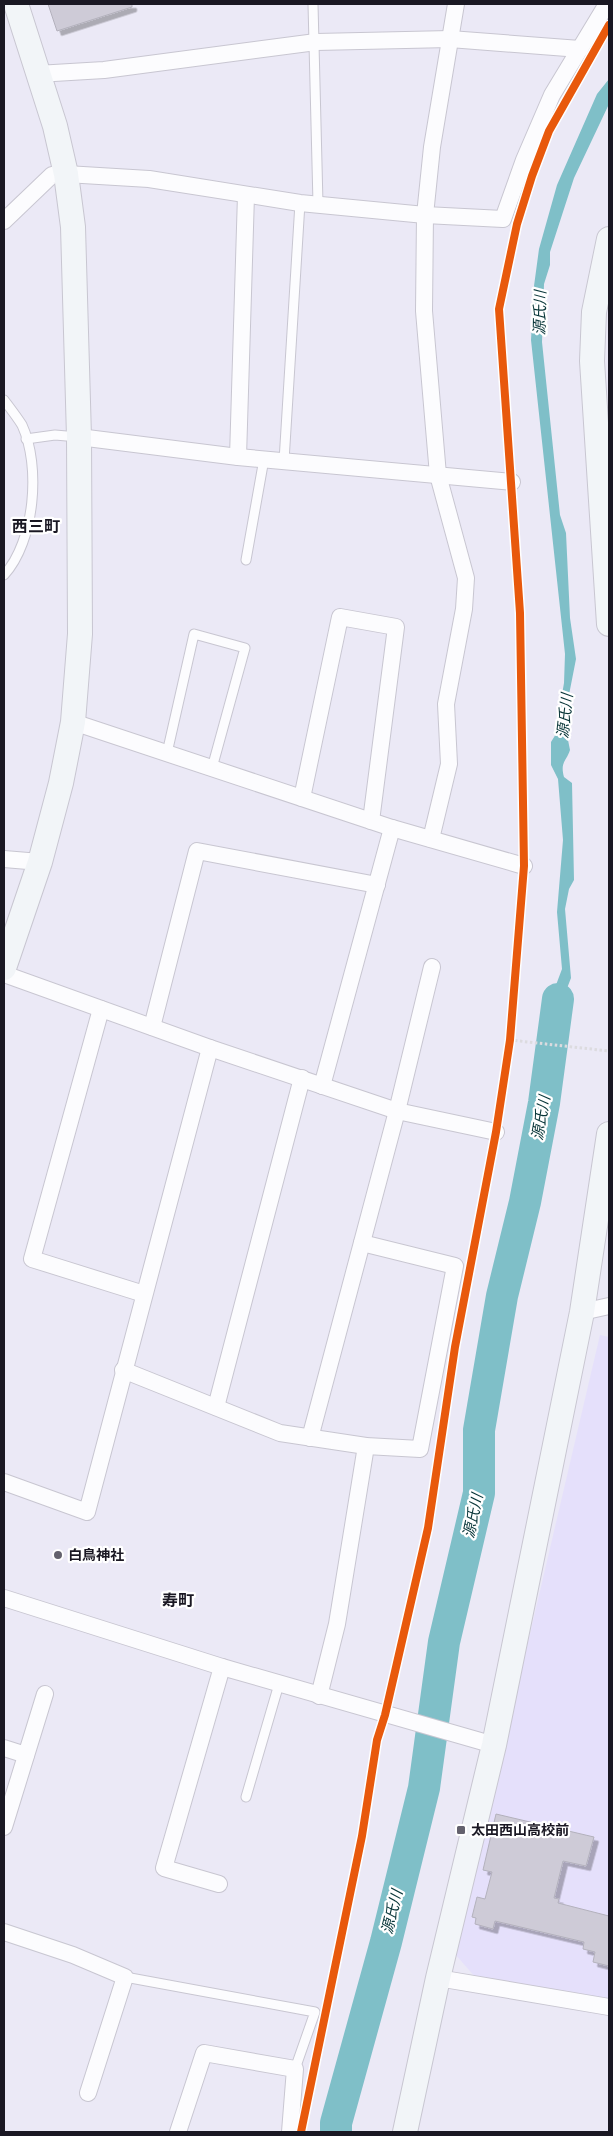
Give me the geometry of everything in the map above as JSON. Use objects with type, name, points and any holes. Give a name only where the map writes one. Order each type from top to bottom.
[{"type":"street","points":[[4,968],[40,862],[60,783],[73,722],[80,634],[79,437],[73,228],[66,174],[55,126],[16,4]]},
{"type":"street","points":[[431,839],[449,764],[446,704],[464,609],[466,578],[438,475],[424,311],[425,215],[432,147],[456,4]]},
{"type":"street","points":[[4,221],[52,175],[66,174],[149,179],[300,203],[425,215],[504,219],[536,130],[552,95],[607,4]]},
{"type":"street","points":[[37,74],[104,70],[316,42],[450,39],[580,49]]},
{"type":"street","points":[[238,457],[246,195]]},
{"type":"street","points":[[609,239],[594,312],[592,361],[609,624]]},
{"type":"street","points":[[79,437],[238,457],[512,482]]},
{"type":"street","points":[[302,798],[340,617],[396,627],[371,821]]},
{"type":"street","points":[[73,722],[392,828],[524,866]]},
{"type":"street","points":[[322,1086],[392,828]]},
{"type":"street","points":[[152,1027],[197,851],[377,885]]},
{"type":"street","points":[[4,860],[40,862]]},
{"type":"street","points":[[310,1438],[397,1111],[432,967]]},
{"type":"street","points":[[4,974],[210,1048],[397,1111],[496,1132]]},
{"type":"street","points":[[101,1009],[32,1259],[144,1294]]},
{"type":"street","points":[[4,1482],[87,1512],[123,1370],[210,1048]]},
{"type":"street","points":[[216,1407],[302,1078]]},
{"type":"street","points":[[405,2132],[438,1978],[494,1745],[582,1312],[609,1134]]},
{"type":"street","points":[[123,1370],[280,1433],[366,1446],[420,1449],[455,1266],[362,1243]]},
{"type":"street","points":[[582,1312],[609,1306]]},
{"type":"street","points":[[320,1696],[337,1624],[366,1446]]},
{"type":"street","points":[[4,1598],[278,1684],[456,1736],[494,1745]]},
{"type":"street","points":[[219,1884],[164,1868],[222,1667]]},
{"type":"street","points":[[4,1827],[45,1694]]},
{"type":"street","points":[[4,1748],[26,1755]]},
{"type":"street","points":[[4,1932],[73,1955],[126,1977],[88,2093]]},
{"type":"street","points":[[438,1978],[609,2007]]},
{"type":"street","points":[[178,2132],[204,2053],[295,2069],[290,2132]]},
{"type":"lane","points":[[314,4],[318,204]]},
{"type":"lane","points":[[284,461],[300,203]]},
{"type":"lane","points":[[4,400],[21,424],[30,449],[33,489],[28,528],[12,566],[4,575]]},
{"type":"lane","points":[[26,439],[55,435],[79,437]]},
{"type":"lane","points":[[246,560],[264,459]]},
{"type":"lane","points":[[167,753],[194,634],[245,648],[212,768]]},
{"type":"lane","points":[[246,1797],[278,1684]]},
{"type":"lane","points":[[126,1977],[316,2012],[295,2069]]},
{"type":"path","points":[[509,1049],[511,1030]]},
{"type":"path","points":[[510,1040],[580,1050],[609,1052]]},
{"type":"shaded area","points":[[600,1335],[609,1337],[609,2000],[476,1978],[455,1954]]},
{"type":"water","points":[[609,79],[609,104],[574,178],[550,252],[550,265],[544,284],[542,342],[560,515],[566,533],[570,618],[576,659],[567,705],[570,723],[567,735],[570,750],[563,768],[564,777],[572,783],[574,880],[569,889],[565,909],[571,978],[557,1014],[559,1044],[545,1042],[549,1037],[551,1024],[547,1009],[562,969],[557,912],[563,840],[558,779],[551,765],[551,742],[564,721],[559,712],[564,683],[565,654],[531,340],[534,286],[539,249],[557,185],[597,94]]},
{"type":"building","points":[[48,4],[132,4],[132,7],[57,31]]},
{"type":"building","points":[[496,1814],[594,1837],[586,1866],[563,1861],[554,1898],[559,1899],[558,1903],[609,1916],[609,1966],[593,1962],[595,1952],[583,1949],[584,1942],[495,1921],[493,1929],[475,1924],[476,1918],[472,1917],[477,1897],[485,1899],[492,1872],[483,1870]]},
{"type":"waterway","name":"源氏川","points":[[336,2132],[336,2123],[386,1942],[424,1788],[444,1642],[479,1493],[479,1430],[502,1296],[525,1202],[544,1103],[558,999]]},
{"type":"cycle path","points":[[301,2132],[362,1836],[377,1740],[385,1715],[428,1528],[455,1347],[496,1132],[510,1040],[524,866],[520,613],[499,309],[517,224],[549,131],[609,25]]},
{"type":"place","name":"白鳥神社","points":[[58,1555]]},
{"type":"place","name":"太田西山高校前","points":[[461,1830]]},
{"type":"district","name":"西三町","points":[[36,526]]},
{"type":"district","name":"寿町","points":[[178,1600]]}]
